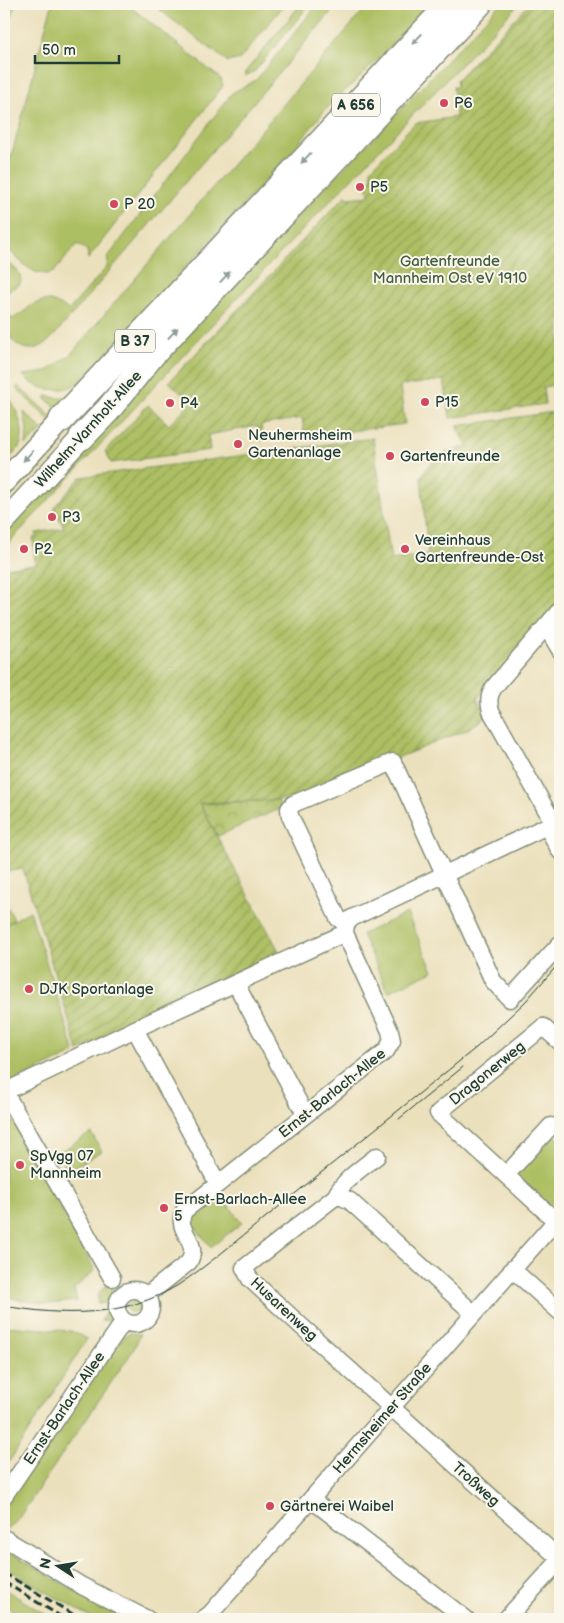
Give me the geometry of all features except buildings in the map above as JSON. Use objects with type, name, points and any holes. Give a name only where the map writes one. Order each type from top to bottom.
[{"type":"highway","name":"A 656","points":[[185,304],[450,4]]},
{"type":"highway","name":"A 656","points":[[185,304],[479,4]]},
{"type":"highway","name":"Wilhelm-Varnholt-Allee","points":[[62,419],[185,304]]},
{"type":"highway","name":"Wilhelm-Varnholt-Allee","points":[[82,437],[108,410],[153,354],[185,304]]},
{"type":"main road","name":"Wilhelm-Varnholt-Allee","points":[[4,482],[62,419]]},
{"type":"main road","name":"Wilhelm-Varnholt-Allee","points":[[4,522],[82,437]]},
{"type":"street","points":[[560,610],[494,687],[488,702],[553,821],[560,851]]},
{"type":"street","points":[[546,626],[560,650]]},
{"type":"street","points":[[345,929],[290,816],[289,809],[293,804],[392,762],[493,981],[510,999],[560,944]]},
{"type":"street","points":[[112,1278],[4,1091],[134,1029],[236,984],[345,929],[352,918],[553,821]]},
{"type":"street","name":"Ernst-Barlach-Allee","points":[[147,1295],[189,1262],[193,1255],[193,1247],[181,1225],[184,1211],[386,1051],[392,1041],[390,1031],[345,929]]},
{"type":"street","points":[[236,984],[305,1114]]},
{"type":"street","name":"Dragonerweg","points":[[558,1219],[438,1113],[544,1023],[560,1042]]},
{"type":"street","points":[[134,1029],[218,1184]]},
{"type":"street","points":[[506,1175],[550,1126]]},
{"type":"street","points":[[377,1156],[345,1182],[334,1196],[350,1202],[473,1313]]},
{"type":"street","name":"Husarenweg","points":[[334,1196],[244,1268],[250,1279],[392,1408]]},
{"type":"street","name":"Hermsheimer Straße","points":[[203,1619],[210,1614],[392,1408],[473,1313],[558,1219]]},
{"type":"street","points":[[512,1269],[560,1312]]},
{"type":"street","points":[[129,1290],[136,1290],[147,1295],[151,1304],[151,1311],[148,1317],[137,1324],[130,1324],[124,1321],[117,1308],[120,1297],[129,1290]]},
{"type":"street","name":"Ernst-Barlach-Allee","points":[[4,1496],[124,1321]]},
{"type":"street","name":"Troßweg","points":[[392,1408],[560,1560]]},
{"type":"street","points":[[313,1497],[317,1504],[466,1619]]},
{"type":"street","points":[[4,1540],[82,1586],[147,1619]]},
{"type":"street","points":[[506,1619],[560,1560]]},
{"type":"green space","points":[[4,4],[15,4],[4,46]]},
{"type":"green space","points":[[52,4],[127,4],[221,79],[223,86],[88,259],[87,250],[77,244],[54,272],[47,274],[35,272],[23,264],[4,245],[4,183]]},
{"type":"green space","points":[[152,4],[285,4],[240,59],[228,62]]},
{"type":"green space","points":[[301,4],[310,4],[255,71],[245,76],[246,71]]},
{"type":"green space","points":[[318,4],[338,4],[49,341],[37,348],[31,349],[24,348],[13,341],[8,330],[8,323],[11,317],[13,319],[29,307],[41,302],[50,301],[69,310],[107,267],[108,257],[232,93],[256,80]]},
{"type":"green space","points":[[369,4],[428,4],[383,55],[325,110],[289,155],[80,382],[58,390],[43,388],[29,381],[23,375],[46,372],[70,355]]},
{"type":"green space","points":[[500,4],[519,4],[222,314],[4,548],[4,532],[327,185],[375,137]]},
{"type":"green space","name":"Gartenfreunde Mannheim Ost eV 1910","points":[[529,4],[560,4],[560,384],[543,387],[545,404],[450,418],[444,380],[400,386],[405,424],[305,437],[302,418],[261,425],[263,440],[259,440],[257,426],[208,435],[210,450],[111,463],[105,451],[148,405],[169,425],[191,402],[169,382],[346,195],[348,198],[369,196],[367,180],[372,179],[371,169],[415,123],[456,117],[453,87],[457,87],[456,80]]},
{"type":"green space","points":[[4,259],[19,273],[21,280],[20,284],[4,293]]},
{"type":"green space","points":[[145,343],[118,380],[77,424],[73,421]]},
{"type":"green space","points":[[18,386],[52,417],[50,421],[16,388]]},
{"type":"green space","points":[[4,388],[19,418],[22,434],[18,449],[4,464]]},
{"type":"green space","points":[[46,396],[59,398],[71,396],[59,410],[46,399]]},
{"type":"green space","points":[[560,411],[560,604],[477,699],[488,716],[466,730],[296,799],[199,803],[279,951],[78,1051],[23,869],[4,872],[4,568],[35,564],[33,538],[37,537],[36,533],[64,528],[54,507],[81,477],[373,438],[391,560],[428,555],[421,477],[430,464],[440,455],[452,450],[468,447],[457,426]]},
{"type":"green space","points":[[24,412],[43,430],[26,445],[27,430]]},
{"type":"green space","points":[[53,440],[58,444],[4,504],[4,494]]},
{"type":"green space","points":[[278,800],[281,808],[218,836],[200,804]]},
{"type":"green space","points":[[4,901],[14,919],[4,925]]},
{"type":"green space","name":"DJK Sportanlage","points":[[30,911],[75,1053],[12,1082],[4,1080],[4,926]]},
{"type":"green space","points":[[407,913],[433,971],[388,992],[362,934]]},
{"type":"green space","points":[[4,1105],[95,1270],[74,1289],[77,1301],[48,1304],[4,1297]]},
{"type":"green space","points":[[91,1133],[102,1151],[68,1171],[58,1153]]},
{"type":"green space","points":[[553,1133],[560,1140],[560,1193],[546,1209],[512,1177]]},
{"type":"green space","points":[[222,1196],[242,1223],[211,1247],[190,1221]]},
{"type":"green space","points":[[106,1286],[111,1286],[113,1292],[114,1322],[111,1332],[108,1330],[111,1325],[110,1320],[101,1321],[108,1303],[98,1304],[99,1294]]},
{"type":"green space","points":[[139,1300],[143,1306],[142,1309],[130,1313],[126,1307],[127,1304]]},
{"type":"green space","points":[[4,1326],[71,1331],[87,1339],[4,1470]]},
{"type":"green space","points":[[129,1333],[140,1334],[134,1349],[16,1522],[7,1529],[4,1527],[4,1504],[115,1342],[119,1344],[124,1336]]},
{"type":"green space","points":[[10,1554],[78,1593],[129,1619],[94,1619],[4,1566],[4,1556]]},
{"type":"green space","points":[[4,1589],[53,1619],[26,1619],[4,1605]]},
{"type":"tram line","points":[[4,1306],[49,1312],[93,1312],[137,1304],[158,1296],[178,1285],[219,1255],[477,1047],[525,1002],[560,962]]},
{"type":"tram line","points":[[399,1119],[463,1067]]},
{"type":"railway","points":[[4,1573],[81,1619]]},
{"type":"railway","points":[[4,1582],[65,1619]]},
{"type":"place","name":"P6","points":[[444,103]]},
{"type":"place","name":"P5","points":[[360,187]]},
{"type":"place","name":"P 20","points":[[114,204]]},
{"type":"place","name":"P15","points":[[425,402]]},
{"type":"place","name":"P4","points":[[170,403]]},
{"type":"place","name":"Neuhermsheim Gartenanlage","points":[[238,444]]},
{"type":"place","name":"Gartenfreunde","points":[[390,456]]},
{"type":"place","name":"P3","points":[[52,517]]},
{"type":"place","name":"P2","points":[[24,549]]},
{"type":"place","name":"Vereinhaus Gartenfreunde-Ost","points":[[405,549]]},
{"type":"place","name":"DJK Sportanlage","points":[[29,989]]},
{"type":"place","name":"SpVgg 07 Mannheim","points":[[20,1165]]},
{"type":"place","name":"Ernst-Barlach-Allee 5","points":[[164,1208]]},
{"type":"place","name":"Gärtnerei Waibel","points":[[270,1506]]}]
